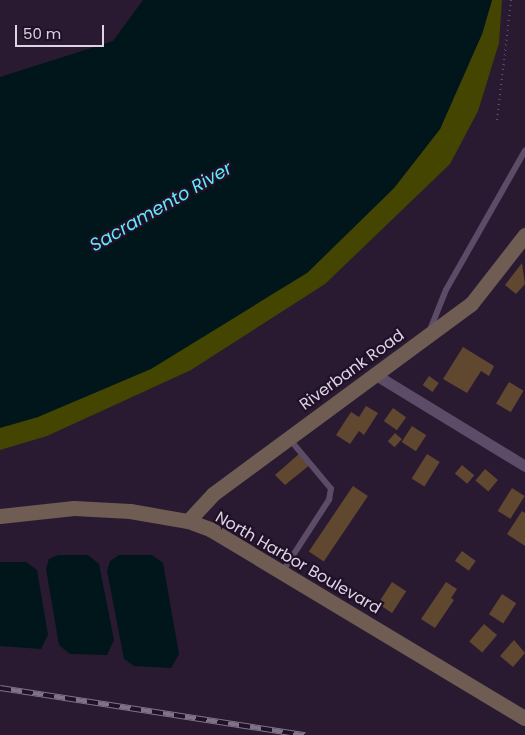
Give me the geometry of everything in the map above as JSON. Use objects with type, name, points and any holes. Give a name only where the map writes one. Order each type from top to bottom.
[{"type":"main road","name":"Riverbank Road","points":[[188,521],[213,494],[471,304],[524,238]]},
{"type":"main road","name":"North Harbor Boulevard","points":[[0,516],[74,508],[130,511],[188,521],[210,529],[525,718]]},
{"type":"street","points":[[376,375],[525,466]]},
{"type":"lane","points":[[428,336],[446,290],[525,151]]},
{"type":"lane","points":[[282,573],[330,500],[331,489],[288,438]]},
{"type":"path","points":[[497,120],[511,0]]},
{"type":"shaded area","points":[[492,0],[502,0],[499,43],[478,111],[450,164],[325,284],[191,370],[47,436],[0,450],[0,418],[307,273],[394,188],[440,129],[482,34]]},
{"type":"water","name":"Sacramento River","points":[[143,0],[492,0],[482,34],[440,129],[394,188],[307,273],[151,369],[38,417],[0,428],[0,77],[113,41]]},
{"type":"water","points":[[58,555],[88,555],[99,564],[114,640],[107,655],[70,654],[59,645],[46,569],[49,559]]},
{"type":"water","points":[[119,555],[152,555],[163,563],[179,654],[171,668],[134,666],[124,659],[107,571],[110,561]]},
{"type":"water","points":[[0,562],[26,562],[37,570],[48,635],[41,649],[0,646]]},
{"type":"building","points":[[522,263],[525,284],[516,294],[505,285]]},
{"type":"building","points":[[463,347],[494,366],[489,376],[481,371],[467,393],[443,379]]},
{"type":"building","points":[[429,376],[439,383],[433,392],[423,385]]},
{"type":"building","points":[[509,382],[524,391],[511,412],[496,403]]},
{"type":"building","points":[[366,406],[378,413],[364,435],[359,431],[350,444],[336,435],[351,412],[359,417]]},
{"type":"building","points":[[393,408],[406,417],[397,430],[384,421]]},
{"type":"building","points":[[412,426],[426,435],[416,451],[402,442]]},
{"type":"building","points":[[395,433],[402,439],[395,447],[388,441]]},
{"type":"building","points":[[300,453],[311,464],[285,485],[275,475]]},
{"type":"building","points":[[427,454],[440,462],[424,487],[412,479]]},
{"type":"building","points":[[462,465],[474,475],[467,484],[455,473]]},
{"type":"building","points":[[485,469],[498,480],[488,491],[475,480]]},
{"type":"building","points":[[353,486],[368,496],[324,562],[309,551]]},
{"type":"building","points":[[512,488],[525,496],[510,519],[498,511]]},
{"type":"building","points":[[522,511],[525,513],[525,546],[507,534]]},
{"type":"building","points":[[462,551],[476,561],[469,571],[455,561]]},
{"type":"building","points":[[392,582],[406,591],[392,613],[378,604]]},
{"type":"building","points":[[446,582],[457,589],[451,598],[454,600],[435,628],[421,619]]},
{"type":"building","points":[[502,594],[516,603],[503,623],[489,614]]},
{"type":"building","points":[[484,624],[497,635],[482,653],[469,642]]},
{"type":"building","points":[[514,640],[525,653],[513,667],[500,656]]},
{"type":"railway","points":[[0,688],[305,735]]}]
